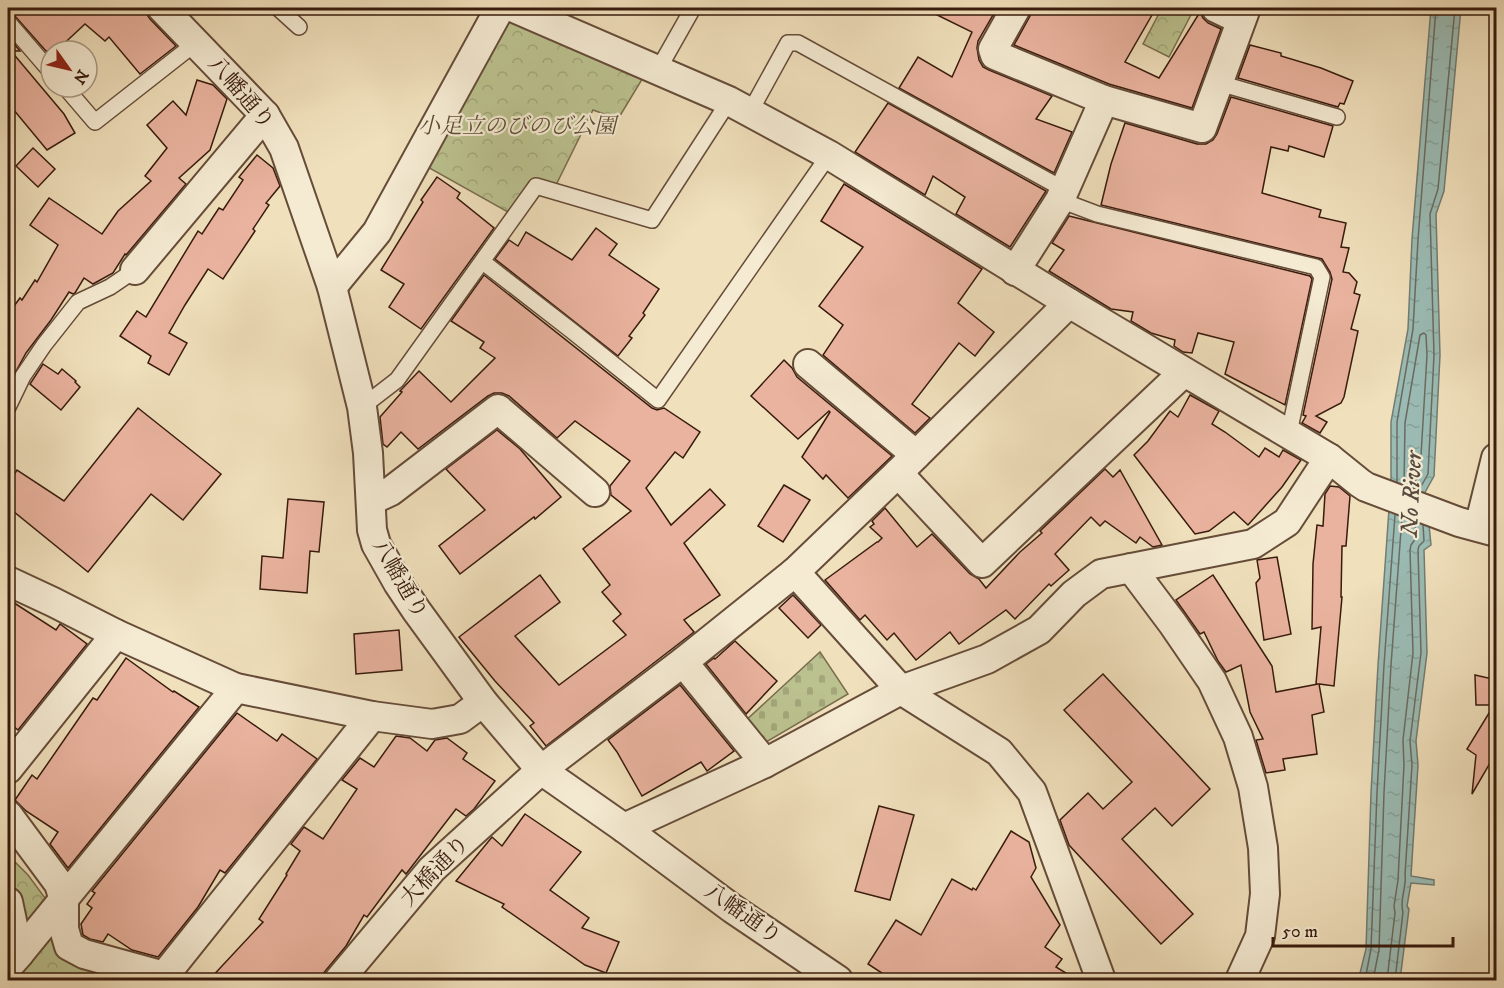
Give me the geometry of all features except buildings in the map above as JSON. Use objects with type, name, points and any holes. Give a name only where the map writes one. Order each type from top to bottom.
[{"type":"street","name":"八幡通り","points":[[162,8],[265,115],[285,148],[332,287],[363,407],[372,500],[372,530],[376,544],[398,584],[483,702],[541,770],[733,909],[838,981]]},
{"type":"street","points":[[332,287],[377,232],[500,8]]},
{"type":"street","points":[[514,8],[739,107],[829,155],[1015,271],[1289,433],[1329,458],[1366,487],[1478,527],[1497,458]]},
{"type":"street","points":[[1016,8],[993,49],[995,55],[1104,100],[1202,128],[1219,83],[1234,12]]},
{"type":"street","points":[[1015,271],[1063,195],[1104,100]]},
{"type":"street","points":[[135,270],[265,115]]},
{"type":"street","name":"大橋通り","points":[[339,981],[432,869],[541,770],[683,662],[795,572],[1069,303]]},
{"type":"street","points":[[808,364],[907,464],[982,563],[1184,372]]},
{"type":"street","points":[[372,500],[391,491],[498,409],[595,492]]},
{"type":"street","points":[[624,828],[765,763],[901,690],[987,659],[1039,630],[1074,594],[1101,574],[1252,544],[1287,522],[1329,458]]},
{"type":"street","points":[[1131,568],[1212,681],[1238,737],[1253,787],[1263,849],[1265,894],[1260,936],[1240,981]]},
{"type":"street","points":[[795,572],[901,690],[999,752],[1032,792],[1101,981]]},
{"type":"street","points":[[8,581],[116,634],[236,688],[372,716],[432,724],[460,718],[483,702]]},
{"type":"street","points":[[8,769],[116,634]]},
{"type":"street","points":[[683,662],[765,763]]},
{"type":"street","points":[[13,961],[236,688]]},
{"type":"street","points":[[8,815],[59,885],[64,900],[64,929],[69,946],[84,954],[166,978],[372,716]]},
{"type":"street","points":[[8,902],[13,961]]},
{"type":"lane","points":[[278,8],[299,27]]},
{"type":"lane","points":[[658,70],[693,8]]},
{"type":"lane","points":[[8,22],[39,58]]},
{"type":"lane","points":[[75,99],[95,122],[197,42]]},
{"type":"lane","points":[[363,407],[397,380],[536,186],[652,220],[788,43],[798,43],[1097,214],[1316,267],[1322,277],[1289,433]]},
{"type":"lane","points":[[1219,83],[1337,117]]},
{"type":"lane","points":[[483,262],[658,400],[829,155]]},
{"type":"lane","points":[[8,407],[23,376],[78,302],[110,287],[135,270]]},
{"type":"green space","points":[[1162,8],[1194,9],[1169,57],[1143,44]]},
{"type":"green space","name":"小足立のびのび公園","points":[[510,16],[647,71],[618,119],[593,110],[553,191],[536,186],[515,216],[424,165]]},
{"type":"green space","points":[[820,652],[848,694],[761,745],[743,723]]},
{"type":"green space","points":[[8,855],[28,875],[48,902],[61,942],[73,965],[147,973],[153,980],[27,980],[18,975],[11,951]]},
{"type":"water","name":"No River","points":[[1431,8],[1461,8],[1444,191],[1436,214],[1440,355],[1434,476],[1423,496],[1427,505],[1431,545],[1424,550],[1427,653],[1416,741],[1418,765],[1411,876],[1434,880],[1434,885],[1411,883],[1400,980],[1361,980],[1359,977],[1366,949],[1371,793],[1391,481],[1391,422],[1408,329],[1412,239]]}]
